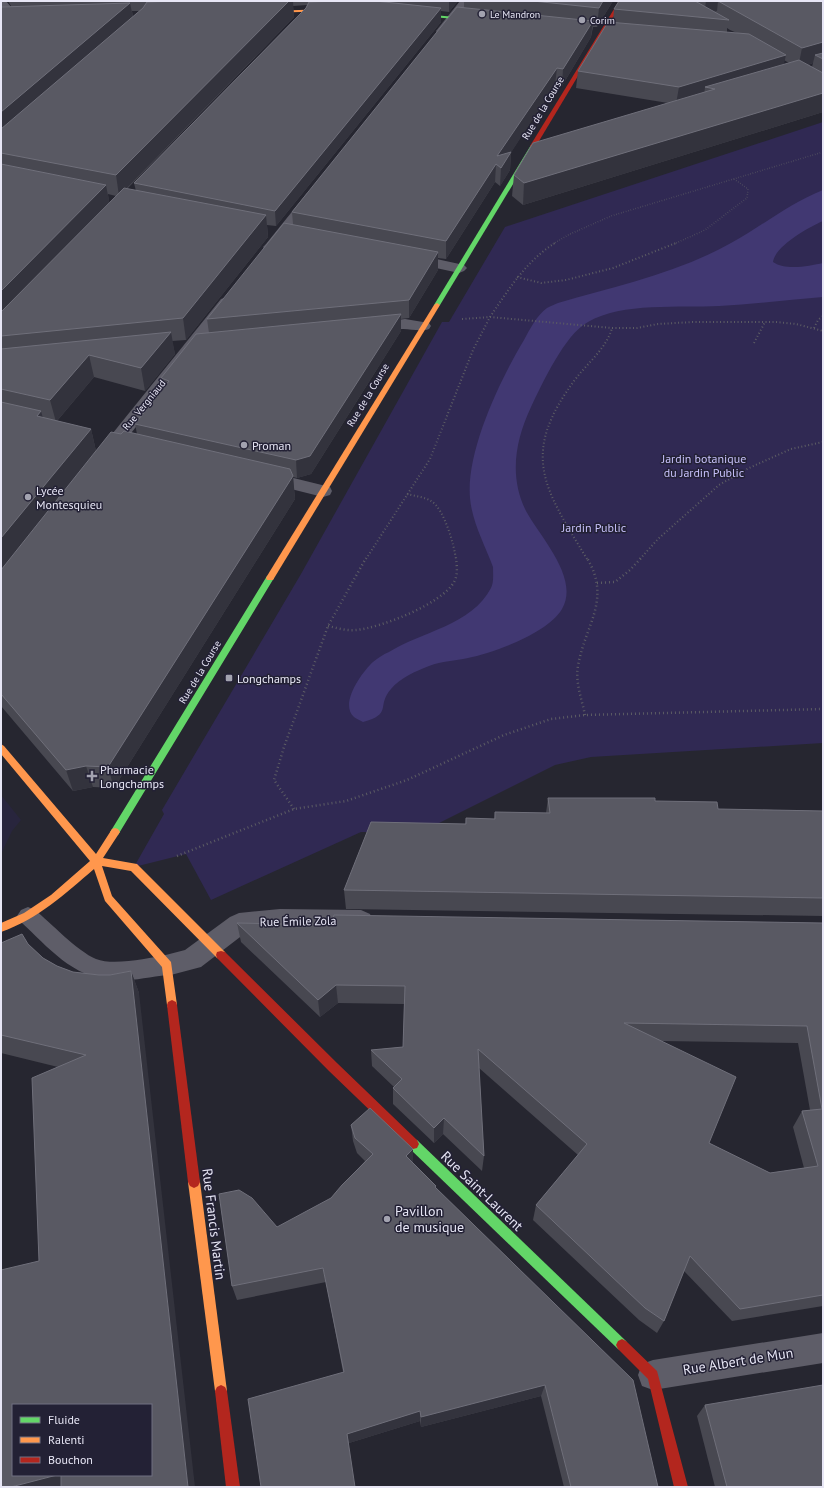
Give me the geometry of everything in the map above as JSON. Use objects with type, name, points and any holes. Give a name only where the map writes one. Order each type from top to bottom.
[{"type":"street","points":[[433,42],[466,1]]},
{"type":"street","name":"Rue de la Course","points":[[1,928],[28,916],[54,898],[96,861],[135,801],[621,1]]},
{"type":"street","points":[[1,2],[10,14],[10,21]]},
{"type":"street","points":[[256,12],[299,17],[345,10]]},
{"type":"street","points":[[405,13],[483,21]]},
{"type":"street","points":[[536,142],[549,140]]},
{"type":"street","points":[[263,257],[276,232],[321,185]]},
{"type":"street","points":[[276,232],[298,236]]},
{"type":"street","points":[[394,255],[459,268]]},
{"type":"street","name":"Rue Vergniaud","points":[[91,472],[239,288]]},
{"type":"street","points":[[359,328],[405,324],[423,326]]},
{"type":"street","points":[[169,348],[214,343]]},
{"type":"street","points":[[253,474],[323,491]]},
{"type":"street","points":[[1,748],[96,861],[108,898],[167,965]]},
{"type":"street","name":"Rue Saint-Laurent","points":[[96,861],[134,867],[333,1067],[653,1375]]},
{"type":"street","name":"Rue Émile Zola","points":[[167,965],[192,959],[239,924],[280,920],[384,921]]},
{"type":"street","name":"Rue Francis Martin","points":[[167,965],[233,1487]]},
{"type":"street","name":"Rue Albert de Mun","points":[[653,1375],[823,1348]]},
{"type":"street","points":[[653,1375],[681,1487]]},
{"type":"lane","points":[[28,916],[73,956],[92,968],[113,971],[167,965]]},
{"type":"path","points":[[294,809],[274,780],[284,747],[328,626],[349,587],[406,494],[430,459],[473,350],[490,317],[517,278],[540,252],[568,235],[611,216],[823,152]]},
{"type":"path","points":[[517,278],[541,284],[566,280],[613,268],[664,249],[705,230],[747,198],[748,189],[734,179]]},
{"type":"path","points":[[814,328],[818,320],[823,316]]},
{"type":"path","points":[[457,319],[490,317],[612,328],[637,328],[658,324],[693,322],[765,322],[796,324],[823,331]]},
{"type":"path","points":[[754,343],[765,322]]},
{"type":"path","points":[[585,715],[578,668],[597,605],[598,583],[593,567],[560,515],[548,492],[544,468],[543,443],[558,405],[574,380],[610,338],[612,328]]},
{"type":"path","points":[[598,583],[615,582],[630,570],[658,539],[719,485],[749,468],[791,449],[823,442]]},
{"type":"path","points":[[328,626],[354,631],[374,628],[411,612],[444,593],[455,581],[457,568],[452,544],[442,516],[432,500],[406,494]]},
{"type":"path","points":[[177,856],[294,809],[346,801],[407,780],[504,734],[552,719],[585,715],[823,709]]},
{"type":"shaded area","points":[[823,190],[823,221],[802,232],[786,244],[775,256],[773,262],[778,265],[791,267],[823,263],[823,297],[732,305],[652,307],[617,311],[588,322],[579,328],[555,360],[541,386],[525,420],[516,459],[517,485],[526,511],[556,558],[566,584],[566,597],[562,609],[555,618],[545,626],[520,641],[492,652],[434,664],[404,678],[391,689],[385,700],[383,709],[378,716],[363,722],[354,717],[350,711],[349,704],[354,688],[363,673],[373,662],[402,645],[445,626],[472,611],[482,601],[492,586],[493,567],[476,525],[471,507],[470,479],[473,459],[486,416],[495,395],[531,327],[540,314],[547,308],[558,303],[646,278],[690,263],[731,243],[799,201]]},
{"type":"shaded area","points":[[1,795],[21,820],[12,831],[1,854]]},
{"type":"green space","name":"Jardin Public","points":[[823,122],[823,743],[591,757],[555,765],[421,832],[361,832],[211,900],[186,854],[134,867],[164,814],[162,810],[301,574],[442,322],[449,322],[505,227]]},
{"type":"building","points":[[289,1],[116,175],[1,153],[1,129],[143,8],[147,2]]},
{"type":"building","points":[[375,1],[441,8],[275,211],[134,183],[306,8],[309,2]]},
{"type":"building","points":[[533,1],[603,1],[599,8]]},
{"type":"building","points":[[619,1],[695,1],[729,20],[614,9]]},
{"type":"building","points":[[718,1],[823,1],[823,42],[802,48]]},
{"type":"building","points":[[130,3],[1,112],[1,7]]},
{"type":"building","points":[[457,7],[593,21],[563,69],[557,68],[497,156],[511,152],[501,168],[496,164],[446,241],[292,212]]},
{"type":"building","points":[[608,22],[749,34],[786,55],[679,87],[578,71]]},
{"type":"building","points":[[823,53],[823,59],[815,55]]},
{"type":"building","points":[[799,60],[823,73],[823,93],[524,183],[514,175],[533,143],[715,89],[705,87]]},
{"type":"building","points":[[1,164],[106,185],[1,291]]},
{"type":"building","points":[[124,188],[266,215],[183,318],[1,336],[1,312]]},
{"type":"building","points":[[284,223],[438,252],[409,300],[207,319]]},
{"type":"building","points":[[401,314],[310,456],[296,460],[135,424],[169,381],[161,378],[196,334]]},
{"type":"building","points":[[171,332],[141,368],[89,355],[50,400],[1,389],[1,349]]},
{"type":"building","name":"Lycée Montesquieu","points":[[1,402],[41,411],[37,416],[91,429],[1,538]]},
{"type":"building","points":[[124,431],[290,469],[293,476],[108,767],[86,766],[66,770],[1,694],[1,570],[111,432],[121,434]]},
{"type":"building","points":[[548,798],[655,798],[655,801],[717,802],[718,809],[823,811],[823,898],[344,890],[371,822],[466,824],[466,818],[495,819],[495,812],[550,813]]},
{"type":"building","points":[[334,915],[823,923],[823,1295],[740,1309],[690,1256],[664,1321],[645,1308],[536,1205],[587,1144],[478,1049],[484,1156],[444,1118],[434,1128],[393,1088],[402,1079],[371,1050],[403,1047],[405,986],[336,985],[318,1000],[237,923],[331,925]],"holes":[[[624,1023],[807,1026],[822,1109],[802,1111],[818,1166],[770,1173],[709,1143],[736,1077]]]},
{"type":"building","points":[[22,934],[28,944],[43,958],[57,966],[73,972],[110,975],[131,971],[188,1487],[61,1487],[61,1476],[152,1476],[152,1404],[12,1404],[12,1476],[53,1476],[11,1487],[1,1487],[1,1270],[39,1261],[32,1078],[86,1055],[1,1035],[1,943]]},
{"type":"building","points":[[370,1108],[413,1149],[406,1156],[436,1186],[435,1187],[633,1380],[658,1487],[571,1487],[545,1385],[421,1417],[420,1411],[347,1434],[355,1487],[261,1487],[248,1399],[344,1372],[323,1268],[232,1286],[219,1194],[239,1190],[252,1198],[277,1227],[331,1198],[373,1154],[355,1138],[351,1125]]},
{"type":"building","points":[[823,1385],[823,1487],[727,1487],[705,1405]]},
{"type":"traffic: fast","points":[[412,14],[477,20]]},
{"type":"traffic: fast","points":[[437,305],[533,146]]},
{"type":"traffic: fast","points":[[115,832],[270,578]]},
{"type":"traffic: fast","points":[[413,1144],[622,1345]]},
{"type":"traffic: slow","points":[[264,12],[334,10]]},
{"type":"traffic: slow","points":[[270,578],[437,305]]},
{"type":"traffic: slow","points":[[1,748],[96,861],[108,898],[167,965],[172,1005]]},
{"type":"traffic: slow","points":[[1,928],[28,916],[54,898],[96,861],[115,832]]},
{"type":"traffic: slow","points":[[96,861],[134,867],[221,955]]},
{"type":"traffic: slow","points":[[194,1182],[221,1391]]},
{"type":"traffic: jam","points":[[533,146],[621,1]]},
{"type":"traffic: jam","points":[[221,955],[333,1067],[413,1144]]},
{"type":"traffic: jam","points":[[172,1005],[194,1182]]},
{"type":"traffic: jam","points":[[622,1345],[653,1375],[681,1487]]},
{"type":"traffic: jam","points":[[221,1391],[233,1487]]},
{"type":"place","name":"Le Mandron","points":[[482,14]]},
{"type":"place","name":"Corim","points":[[582,20]]},
{"type":"place","name":"Proman","points":[[244,445]]},
{"type":"place","name":"Lycée Montesquieu","points":[[28,497]]},
{"type":"place","name":"Longchamps","points":[[229,678]]},
{"type":"place","name":"Pharmacie Longchamps","points":[[92,776]]},
{"type":"place","name":"Pavillon de musique","points":[[387,1219]]},
{"type":"park label","name":"Jardin botanique du Jardin Public","points":[[704,465]]}]
